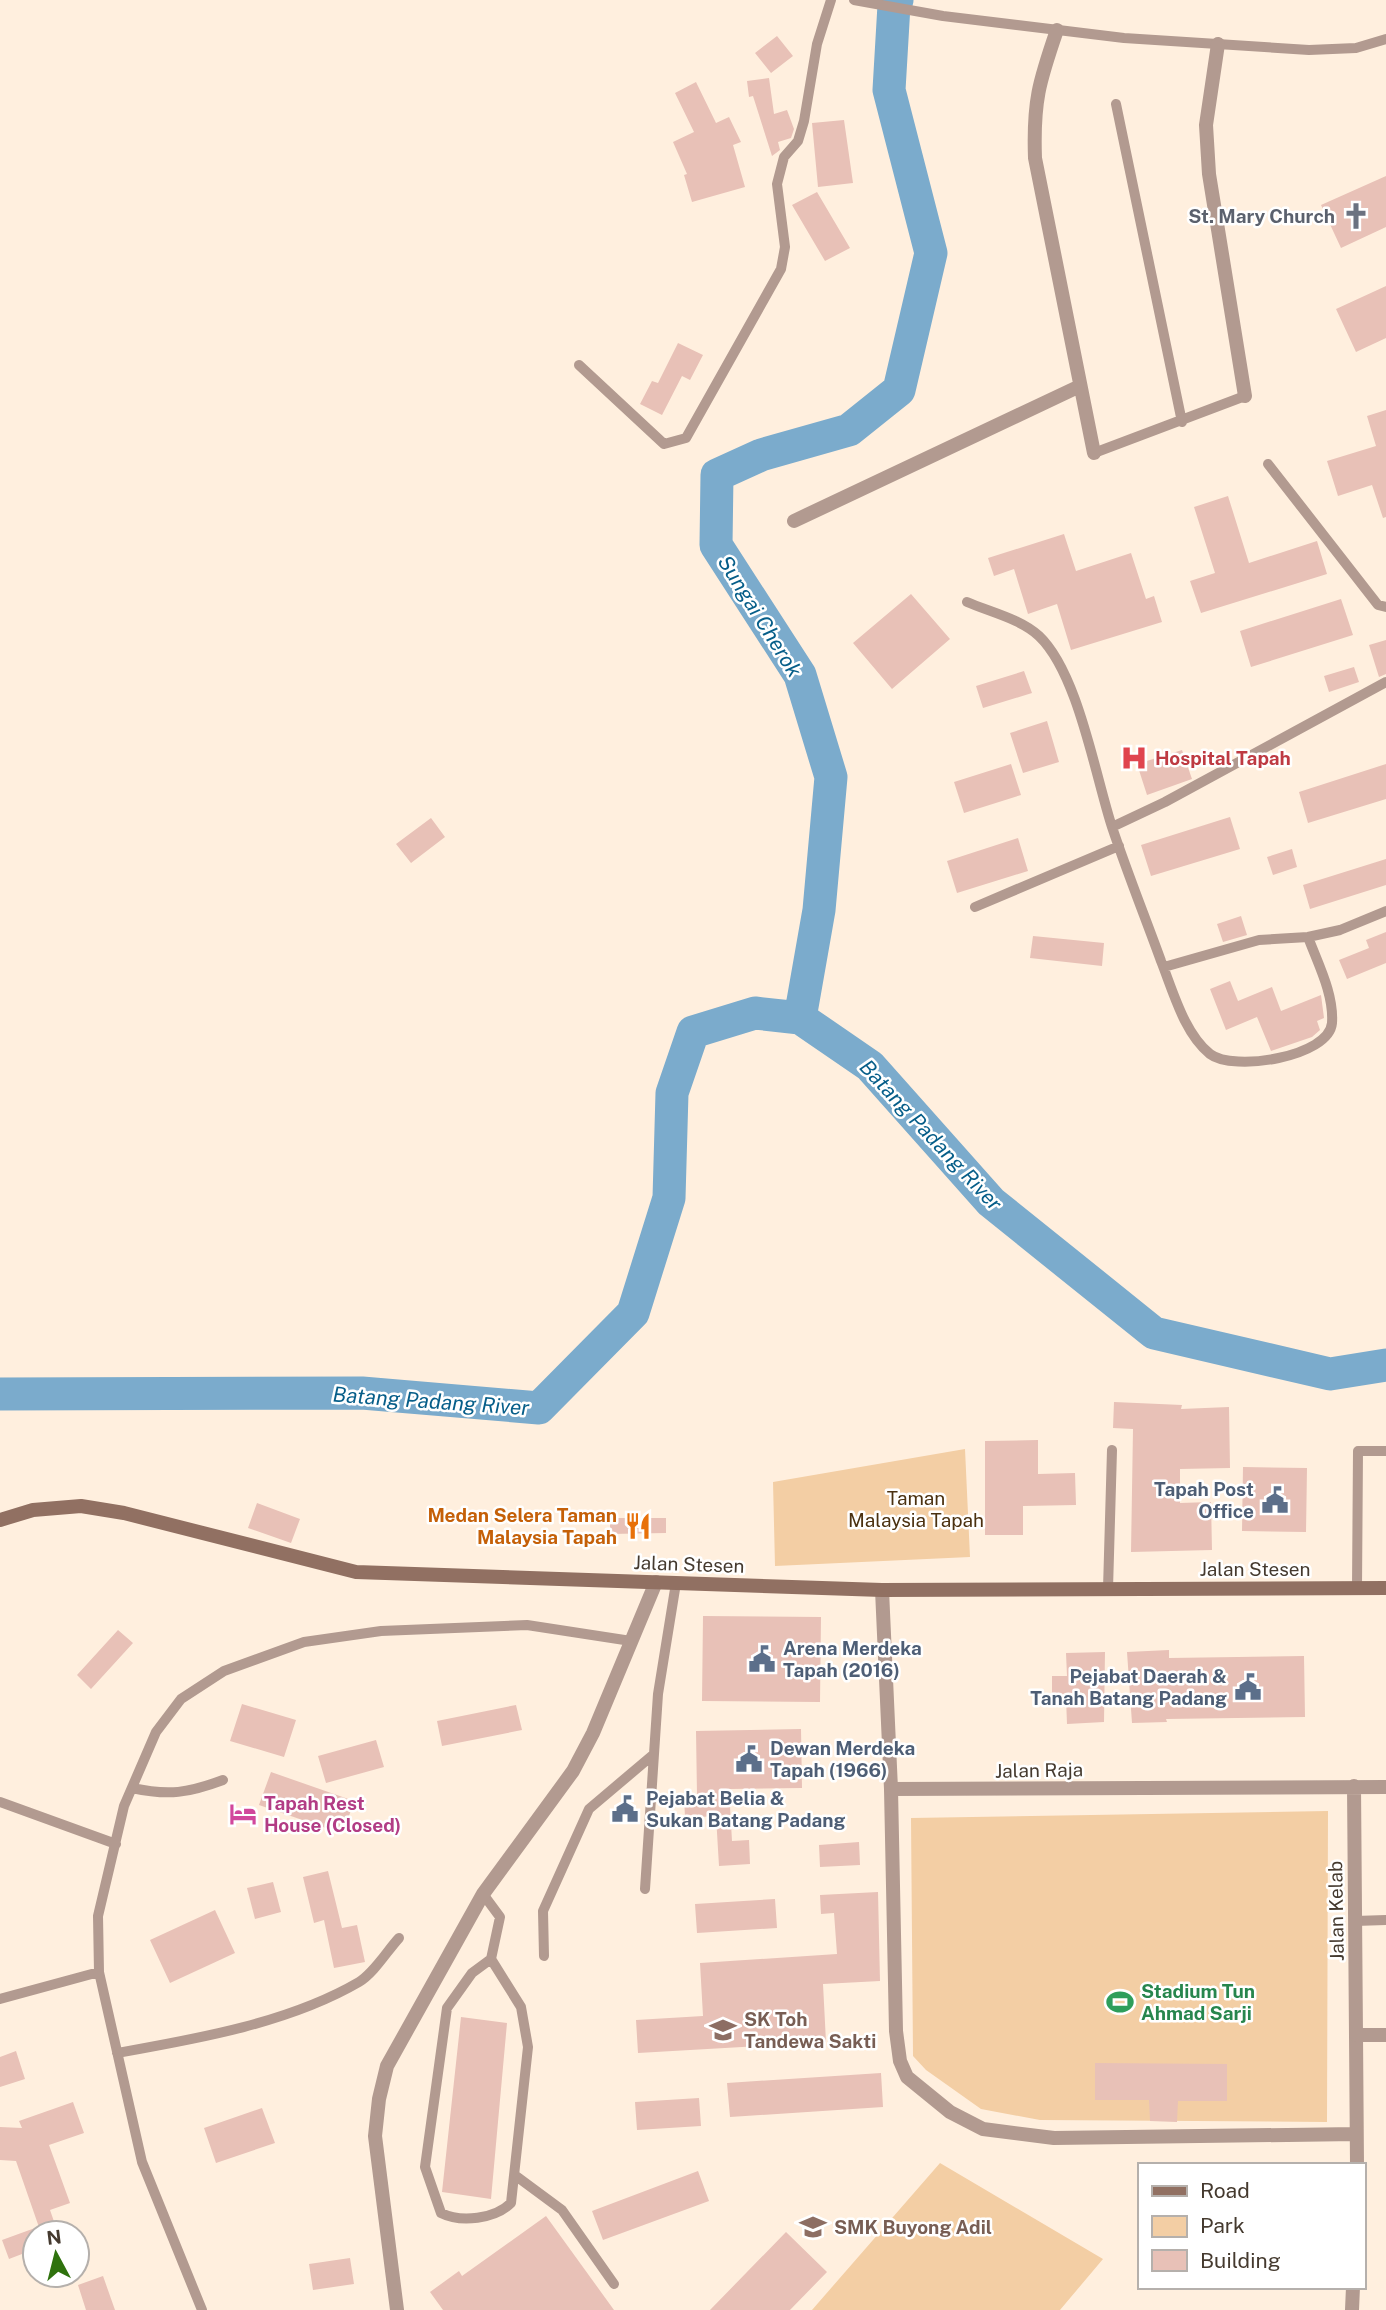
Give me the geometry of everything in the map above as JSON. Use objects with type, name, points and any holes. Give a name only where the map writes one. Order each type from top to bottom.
[{"type":"main road","name":"Jalan Stesen","points":[[0,1520],[33,1510],[81,1506],[124,1513],[356,1572],[883,1590],[1386,1588]]},
{"type":"street","points":[[1057,30],[1040,78],[1033,110],[1035,158],[1094,453]]},
{"type":"street","points":[[1218,44],[1206,125],[1209,174],[1245,396]]},
{"type":"street","points":[[794,521],[1080,386]]},
{"type":"street","points":[[397,2310],[375,2136],[379,2099],[387,2066],[483,1894],[573,1772],[593,1733],[656,1582]]},
{"type":"street","points":[[883,1590],[891,1789],[896,2031],[900,2061],[907,2077],[950,2112],[983,2129],[1054,2138],[1356,2134]]},
{"type":"street","name":"Jalan Kelab","points":[[1354,1786],[1357,2163]]},
{"type":"street","name":"Jalan Raja","points":[[891,1789],[1386,1787]]},
{"type":"street","points":[[1356,2035],[1386,2035]]},
{"type":"street","points":[[1352,2310],[1353,2289]]},
{"type":"lane","points":[[579,365],[664,444],[686,438],[781,269],[785,247],[777,184],[785,157],[798,141],[804,121],[817,44],[831,0]]},
{"type":"lane","points":[[854,0],[943,16],[1057,30],[1218,44],[1309,50],[1356,48],[1386,39]]},
{"type":"lane","points":[[1116,104],[1182,422]]},
{"type":"lane","points":[[1094,453],[1245,396]]},
{"type":"lane","points":[[1268,464],[1378,605],[1386,607]]},
{"type":"lane","points":[[967,602],[1022,624],[1037,634],[1050,648],[1072,693],[1112,827],[1185,1021],[1211,1055],[1239,1063],[1304,1051],[1322,1041],[1332,1026],[1330,997],[1308,937]]},
{"type":"lane","points":[[1112,827],[1165,802],[1386,682]]},
{"type":"lane","points":[[975,907],[1119,846]]},
{"type":"lane","points":[[1164,967],[1259,940],[1308,937],[1340,930],[1386,911]]},
{"type":"lane","points":[[1108,1589],[1112,1450]]},
{"type":"lane","points":[[1357,1588],[1359,1451],[1386,1451]]},
{"type":"lane","points":[[645,1889],[658,1694],[676,1583]]},
{"type":"lane","points":[[202,2310],[142,2162],[99,1972],[98,1916],[132,1788],[156,1732],[181,1699],[224,1671],[304,1642],[381,1631],[527,1625],[631,1641]]},
{"type":"lane","points":[[544,1956],[543,1911],[589,1810],[654,1754]]},
{"type":"lane","points":[[132,1788],[158,1794],[190,1792],[223,1780]]},
{"type":"lane","points":[[0,1802],[116,1844]]},
{"type":"lane","points":[[483,1894],[500,1917],[491,1959],[472,1973],[447,2008],[425,2167],[441,2213],[453,2219],[501,2212],[511,2203],[516,2176],[528,2048],[521,2007],[491,1959]]},
{"type":"lane","points":[[1355,1921],[1386,1920]]},
{"type":"lane","points":[[117,2053],[200,2039],[280,2016],[361,1981],[399,1938]]},
{"type":"lane","points":[[0,1999],[99,1972]]},
{"type":"lane","points":[[516,2176],[562,2210],[614,2284]]},
{"type":"green space","name":"Taman Malaysia Tapah","points":[[965,1449],[970,1557],[775,1566],[773,1482]]},
{"type":"green space","name":"Stadium Tun Ahmad Sarji","points":[[1328,1811],[1327,2122],[1040,2120],[981,2109],[926,2070],[913,2056],[911,1818]]},
{"type":"green space","points":[[940,2163],[1103,2259],[1060,2310],[812,2310]]},
{"type":"building","points":[[777,36],[793,56],[771,73],[755,53]]},
{"type":"building","points":[[769,78],[774,114],[787,110],[794,129],[791,138],[778,142],[780,150],[772,156],[753,96],[749,97],[747,81]]},
{"type":"building","points":[[696,82],[716,123],[729,117],[741,142],[733,145],[745,187],[692,202],[684,175],[687,174],[673,142],[694,132],[675,93]]},
{"type":"building","points":[[844,120],[853,183],[818,187],[812,123]]},
{"type":"building","name":"St. Mary Church","points":[[1386,176],[1386,227],[1341,248],[1321,205]]},
{"type":"building","points":[[817,192],[850,248],[825,261],[792,205]]},
{"type":"building","points":[[1386,286],[1386,338],[1356,352],[1336,309]]},
{"type":"building","points":[[678,343],[703,355],[690,380],[682,376],[662,415],[640,404],[652,381],[658,383]]},
{"type":"building","points":[[1386,410],[1386,517],[1383,518],[1372,485],[1338,496],[1327,461],[1376,446],[1367,416]]},
{"type":"building","points":[[1228,496],[1249,563],[1317,541],[1327,574],[1201,613],[1190,581],[1215,573],[1194,507]]},
{"type":"building","points":[[1064,534],[1076,571],[1131,553],[1146,599],[1154,596],[1162,622],[1071,650],[1057,604],[1028,614],[1014,569],[994,576],[988,558]]},
{"type":"building","points":[[911,594],[950,639],[892,689],[853,643]]},
{"type":"building","points":[[1341,599],[1353,635],[1251,667],[1240,631]]},
{"type":"building","points":[[1386,640],[1386,674],[1379,677],[1369,645]]},
{"type":"building","points":[[1354,667],[1359,682],[1329,692],[1324,676]]},
{"type":"building","points":[[1024,671],[1032,693],[983,708],[976,686]]},
{"type":"building","points":[[1047,721],[1059,762],[1023,773],[1010,733]]},
{"type":"building","points":[[1182,750],[1192,779],[1147,795],[1137,764]]},
{"type":"building","points":[[1011,764],[1021,795],[964,813],[954,782]]},
{"type":"building","points":[[1386,764],[1386,799],[1308,823],[1299,792]]},
{"type":"building","points":[[1230,817],[1240,849],[1151,876],[1141,845]]},
{"type":"building","points":[[431,818],[445,837],[411,863],[396,844]]},
{"type":"building","points":[[1018,838],[1028,871],[957,893],[947,861]]},
{"type":"building","points":[[1292,849],[1297,867],[1273,875],[1267,857]]},
{"type":"building","points":[[1386,859],[1386,885],[1310,909],[1303,885]]},
{"type":"building","points":[[1241,916],[1247,935],[1223,942],[1217,924]]},
{"type":"building","points":[[1386,932],[1386,963],[1347,979],[1339,960],[1369,948],[1366,940]]},
{"type":"building","points":[[1033,936],[1104,943],[1102,966],[1030,958]]},
{"type":"building","points":[[1230,981],[1238,1001],[1272,987],[1281,1011],[1321,995],[1324,1018],[1317,1021],[1320,1030],[1312,1037],[1271,1051],[1257,1017],[1226,1030],[1210,989]]},
{"type":"building","points":[[1114,1402],[1182,1405],[1181,1409],[1229,1407],[1230,1468],[1180,1469],[1180,1503],[1211,1502],[1212,1550],[1131,1552],[1133,1429],[1113,1428]]},
{"type":"building","points":[[1038,1440],[1038,1474],[1075,1473],[1076,1505],[1023,1506],[1023,1535],[985,1535],[985,1441]]},
{"type":"building","name":"Tapah Post Office","points":[[1243,1467],[1307,1468],[1306,1532],[1242,1531]]},
{"type":"building","points":[[257,1503],[300,1519],[291,1543],[248,1528]]},
{"type":"building","name":"Medan Selera Taman Malaysia Tapah","points":[[610,1518],[666,1518],[666,1533],[610,1534]]},
{"type":"building","name":"Arena Merdeka Tapah (2016)","points":[[703,1616],[821,1617],[820,1702],[702,1701]]},
{"type":"building","points":[[118,1630],[133,1643],[91,1689],[77,1675]]},
{"type":"building","name":"Pejabat Daerah & Tanah Batang Padang","points":[[1169,1650],[1169,1658],[1304,1656],[1305,1717],[1166,1719],[1167,1722],[1132,1723],[1127,1652]]},
{"type":"building","points":[[1105,1652],[1104,1722],[1067,1724],[1066,1698],[1052,1698],[1052,1676],[1067,1676],[1066,1653]]},
{"type":"building","points":[[242,1704],[296,1720],[284,1757],[230,1741]]},
{"type":"building","points":[[516,1705],[522,1730],[442,1746],[437,1721]]},
{"type":"building","name":"Dewan Merdeka Tapah (1966)","points":[[801,1729],[802,1788],[729,1789],[732,1841],[749,1840],[750,1864],[719,1866],[716,1816],[685,1818],[684,1795],[697,1795],[696,1731]]},
{"type":"building","points":[[376,1740],[384,1767],[326,1783],[318,1756]]},
{"type":"building","points":[[271,1772],[354,1801],[343,1834],[259,1805]]},
{"type":"building","points":[[859,1842],[860,1865],[820,1867],[819,1845]]},
{"type":"building","points":[[328,1871],[342,1928],[357,1925],[365,1962],[334,1968],[324,1920],[314,1923],[303,1877]]},
{"type":"building","points":[[273,1882],[281,1912],[255,1919],[247,1888]]},
{"type":"building","points":[[878,1892],[880,1981],[823,1984],[826,2042],[638,2053],[636,2020],[703,2016],[700,1963],[837,1954],[834,1913],[821,1914],[820,1895]]},
{"type":"building","points":[[775,1899],[777,1928],[697,1933],[695,1904]]},
{"type":"building","points":[[215,1910],[235,1953],[170,1983],[150,1940]]},
{"type":"building","points":[[461,2017],[507,2023],[491,2199],[442,2192]]},
{"type":"building","points":[[16,2051],[25,2079],[0,2087],[0,2057]]},
{"type":"building","points":[[1095,2063],[1227,2064],[1227,2101],[1178,2101],[1177,2122],[1150,2121],[1149,2100],[1095,2100]]},
{"type":"building","points":[[881,2073],[883,2107],[730,2117],[727,2083]]},
{"type":"building","points":[[699,2098],[701,2126],[637,2130],[635,2102]]},
{"type":"building","points":[[73,2102],[84,2133],[49,2145],[70,2203],[50,2210],[53,2219],[36,2219],[16,2161],[0,2160],[0,2127],[22,2128],[19,2121]]},
{"type":"building","points":[[262,2108],[275,2143],[216,2163],[204,2128]]},
{"type":"building","points":[[698,2171],[709,2201],[603,2240],[592,2211]]},
{"type":"building","points":[[546,2216],[614,2310],[443,2310],[430,2292],[459,2271],[462,2276]]},
{"type":"building","points":[[786,2232],[827,2272],[790,2310],[710,2310]]},
{"type":"building","points":[[21,2233],[21,2254],[9,2259],[2,2240]]},
{"type":"building","points":[[350,2258],[354,2284],[313,2290],[309,2264]]},
{"type":"building","points":[[103,2276],[115,2310],[86,2310],[79,2289],[91,2289],[91,2280]]},
{"type":"waterway","name":"Sungai Cherok","points":[[800,1018],[819,910],[831,777],[800,675],[716,545],[717,475],[761,455],[849,430],[899,390],[931,253],[889,90],[894,5],[897,0]]},
{"type":"waterway","name":"Batang Padang River","points":[[0,1394],[362,1393],[539,1408],[633,1313],[669,1198],[672,1093],[693,1032],[755,1013],[800,1018],[870,1066],[991,1202],[1154,1333],[1330,1374],[1386,1365]]},
{"type":"place","name":"St. Mary Church","points":[[1356,216]]},
{"type":"place","name":"Hospital Tapah","points":[[1134,758]]},
{"type":"place","name":"Tapah Post Office","points":[[1275,1500]]},
{"type":"place","name":"Medan Selera Taman Malaysia Tapah","points":[[638,1526]]},
{"type":"place","name":"Arena Merdeka Tapah (2016)","points":[[762,1659]]},
{"type":"place","name":"Pejabat Daerah & Tanah Batang Padang","points":[[1248,1687]]},
{"type":"place","name":"Dewan Merdeka Tapah (1966)","points":[[749,1759]]},
{"type":"place","name":"Pejabat Belia & Sukan Batang Padang","points":[[625,1809]]},
{"type":"place","name":"Tapah Rest House (Closed)","points":[[243,1814]]},
{"type":"place","name":"Stadium Tun Ahmad Sarji","points":[[1120,2002]]},
{"type":"place","name":"SK Toh Tandewa Sakti","points":[[723,2030]]},
{"type":"place","name":"SMK Buyong Adil","points":[[813,2227]]}]
